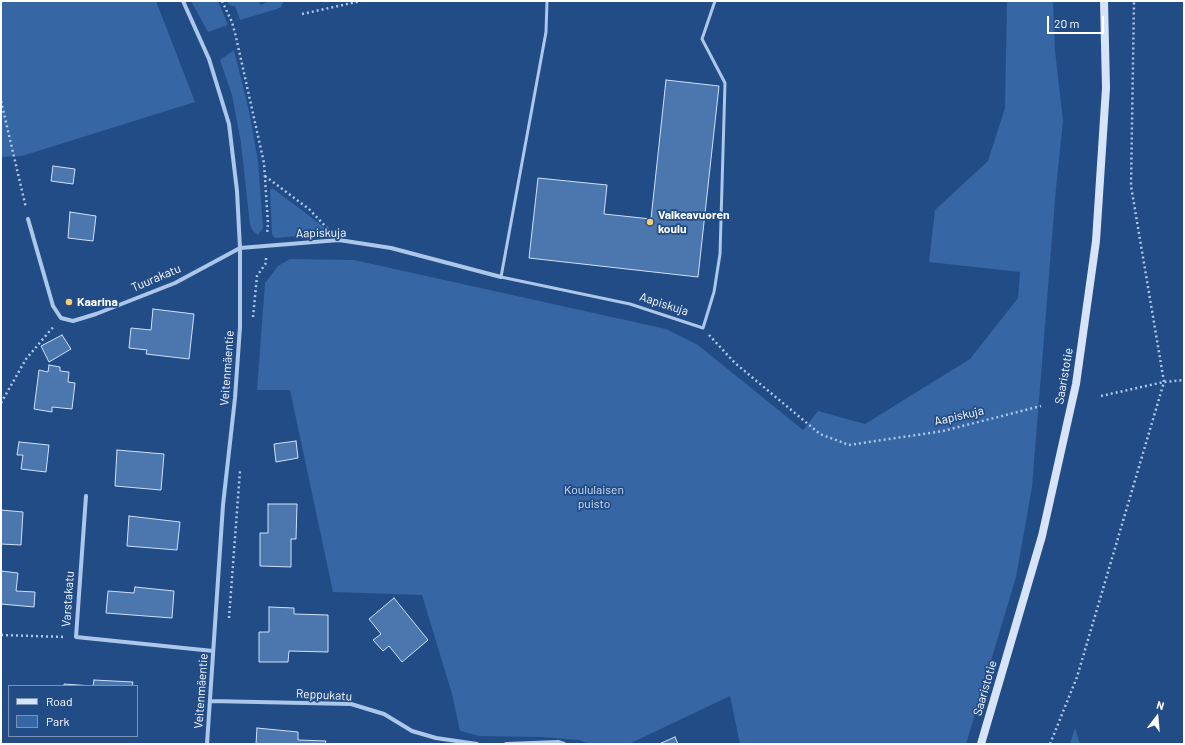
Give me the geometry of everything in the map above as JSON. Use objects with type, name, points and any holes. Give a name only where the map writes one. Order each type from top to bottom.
[{"type":"main road","name":"Saaristotie","points":[[981,744],[1042,536],[1076,384],[1096,241],[1106,88],[1104,1]]},
{"type":"street","name":"Veitenmäentie","points":[[183,1],[209,59],[229,124],[237,191],[240,248],[240,327],[235,398],[223,505],[207,744]]},
{"type":"street","points":[[28,219],[53,306],[61,318]]},
{"type":"street","name":"Aapiskuja","points":[[240,248],[338,240],[391,248],[501,277]]},
{"type":"street","name":"Tuurakatu","points":[[61,318],[74,321],[175,283],[240,248]]},
{"type":"street","name":"Varstakatu","points":[[86,496],[76,637],[213,651]]},
{"type":"street","name":"Reppukatu","points":[[210,701],[351,704],[384,714],[412,732],[436,738],[477,744]]},
{"type":"street","points":[[506,744],[558,742],[564,744]]},
{"type":"lane","points":[[501,277],[546,32],[547,1]]},
{"type":"lane","points":[[703,328],[714,292],[720,254],[725,83],[702,39],[715,1]]},
{"type":"lane","name":"Aapiskuja","points":[[501,277],[630,304],[703,328]]},
{"type":"path","points":[[302,14],[361,1]]},
{"type":"path","points":[[1050,744],[1077,677],[1164,382],[1130,186],[1134,1]]},
{"type":"path","points":[[1,101],[28,219]]},
{"type":"path","points":[[264,176],[309,209],[338,240]]},
{"type":"path","points":[[1,403],[26,359],[61,318]]},
{"type":"path","name":"Aapiskuja","points":[[703,328],[735,362],[820,434],[849,445],[943,431],[1041,406]]},
{"type":"path","points":[[1102,396],[1164,382],[1184,380]]},
{"type":"path","points":[[1,635],[76,637]]},
{"type":"green space","points":[[1,1],[156,1],[195,102],[22,156],[1,157]]},
{"type":"green space","points":[[191,1],[218,1],[228,25],[208,32]]},
{"type":"green space","points":[[227,1],[259,1],[261,5],[268,1],[283,2],[281,7],[277,9],[240,20],[235,6],[229,5]]},
{"type":"green space","name":"Koululaisen puisto","points":[[1007,1],[1053,1],[1055,51],[1063,121],[1056,188],[1032,487],[1016,577],[966,744],[740,744],[730,696],[629,744],[589,744],[579,740],[541,737],[479,736],[460,731],[452,694],[422,595],[333,592],[290,390],[257,390],[265,283],[278,266],[290,259],[354,260],[666,329],[698,345],[803,430],[818,411],[865,424],[970,359],[1018,298],[1020,272],[929,262],[935,210],[988,161],[1005,108]]},
{"type":"green space","points":[[234,50],[249,111],[258,161],[263,228],[258,235],[253,231],[250,225],[241,143],[232,95],[220,60]]},
{"type":"green space","points":[[272,188],[330,232],[274,237],[272,234],[270,190]]},
{"type":"green space","points":[[1075,728],[1080,744],[1070,744]]},
{"type":"building","points":[[666,80],[719,86],[698,277],[529,258],[538,178],[607,185],[604,214],[651,219]]},
{"type":"building","points":[[53,166],[75,169],[73,184],[51,181]]},
{"type":"building","points":[[70,212],[96,216],[93,241],[68,238]]},
{"type":"building","points":[[153,309],[194,314],[189,359],[146,354],[147,350],[129,348],[131,328],[151,330]]},
{"type":"building","points":[[62,335],[71,349],[49,362],[41,346]]},
{"type":"building","points":[[49,365],[60,367],[60,371],[69,372],[68,382],[75,383],[72,409],[52,407],[52,412],[34,409],[39,370],[48,372]]},
{"type":"building","points":[[296,441],[298,458],[276,462],[274,444]]},
{"type":"building","points":[[19,442],[49,445],[46,472],[21,469],[23,455],[17,455]]},
{"type":"building","points":[[117,450],[164,454],[161,490],[115,486]]},
{"type":"building","points":[[268,504],[297,504],[296,539],[291,539],[291,567],[260,566],[260,533],[268,533]]},
{"type":"building","points":[[1,510],[23,512],[21,545],[1,544]]},
{"type":"building","points":[[129,516],[180,522],[177,550],[127,546]]},
{"type":"building","points":[[1,571],[18,573],[16,591],[35,592],[34,607],[1,604]]},
{"type":"building","points":[[135,587],[174,591],[172,618],[106,613],[108,591],[134,593]]},
{"type":"building","points":[[394,598],[428,640],[402,662],[389,646],[383,651],[373,640],[381,634],[369,619]]},
{"type":"building","points":[[269,607],[294,608],[294,614],[328,615],[328,652],[289,651],[288,662],[259,662],[259,632],[269,632]]},
{"type":"building","points":[[94,680],[133,682],[132,685],[93,685]]},
{"type":"building","points":[[257,728],[298,732],[298,740],[326,741],[325,744],[256,744]]},
{"type":"building","points":[[675,737],[678,744],[659,744]]},
{"type":"place","name":"Valkeavuoren koulu","points":[[650,222]]},
{"type":"place","name":"Kaarina","points":[[69,302]]}]
